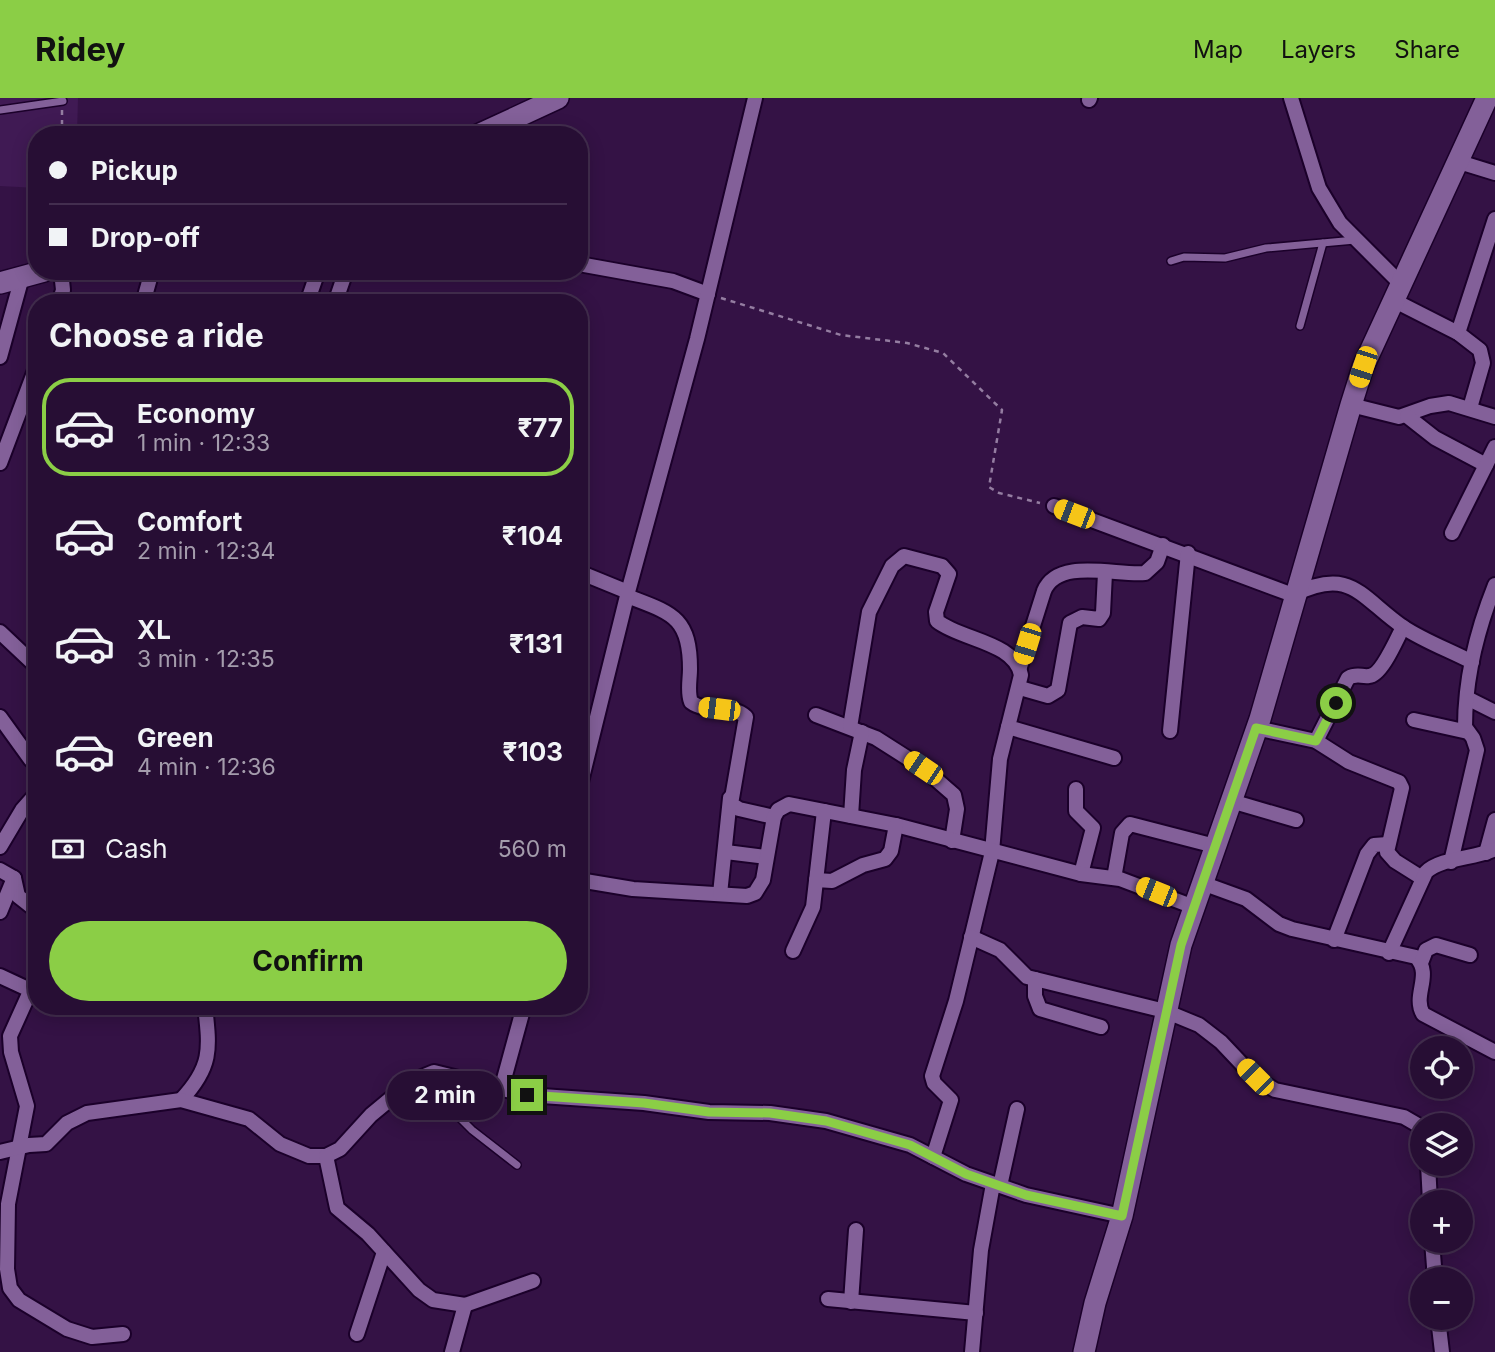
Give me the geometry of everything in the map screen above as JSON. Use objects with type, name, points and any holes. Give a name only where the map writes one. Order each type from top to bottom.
[{"type":"street","points":[[588,753],[627,594],[708,294],[755,98]]},
{"type":"street","points":[[1291,98],[1320,188],[1340,223],[1397,292],[1475,343],[1483,357],[1470,408]]},
{"type":"street","points":[[1084,1352],[1095,1303],[1122,1216],[1181,945],[1256,728],[1293,595],[1363,367],[1487,98]]},
{"type":"street","points":[[496,126],[548,100]]},
{"type":"street","points":[[1456,161],[1495,173]]},
{"type":"street","points":[[1458,333],[1495,219]]},
{"type":"street","points":[[588,266],[673,281],[708,294]]},
{"type":"street","points":[[0,283],[28,276]]},
{"type":"street","points":[[0,357],[23,277]]},
{"type":"street","points":[[0,463],[28,389]]},
{"type":"street","points":[[1351,405],[1392,417],[1407,416],[1441,404],[1470,408],[1495,417]]},
{"type":"street","points":[[1407,416],[1435,439],[1486,465]]},
{"type":"street","points":[[1452,533],[1495,447]]},
{"type":"street","points":[[1054,506],[1188,553],[1293,595],[1317,583],[1341,584],[1368,598],[1403,626],[1472,662]]},
{"type":"street","points":[[933,1157],[951,1100],[934,1083],[932,1076],[951,1019],[992,852],[997,779],[1020,688],[1020,667],[1046,585],[1066,572],[1145,573],[1157,562],[1163,545]]},
{"type":"street","points":[[1170,731],[1188,553]]},
{"type":"street","points":[[851,816],[856,729],[869,612],[898,558],[914,558],[947,570],[948,579],[936,612],[937,621],[1011,656],[1020,667]]},
{"type":"street","points":[[1020,688],[1048,696],[1058,691],[1070,623],[1082,617],[1099,619],[1103,613],[1105,573]]},
{"type":"street","points":[[588,576],[666,611],[684,626],[689,644],[691,702],[700,706],[738,711],[746,717],[730,798],[720,894]]},
{"type":"street","points":[[1468,732],[1467,698],[1472,662],[1495,585]]},
{"type":"street","points":[[1316,741],[1348,678],[1354,674],[1369,677],[1378,671],[1403,626]]},
{"type":"street","points":[[0,632],[28,658]]},
{"type":"street","points":[[1467,698],[1495,712]]},
{"type":"street","points":[[816,715],[856,729],[923,768],[954,795],[957,809],[951,841]]},
{"type":"street","points":[[1414,720],[1468,732],[1474,737],[1477,750],[1451,862]]},
{"type":"street","points":[[2,723],[28,756]]},
{"type":"street","points":[[1008,727],[1114,758]]},
{"type":"street","points":[[1256,728],[1316,741],[1349,762],[1399,782],[1402,788],[1388,844],[1389,857],[1422,878]]},
{"type":"street","points":[[1076,789],[1076,811],[1093,828],[1081,874]]},
{"type":"street","points":[[730,798],[735,807],[774,817]]},
{"type":"street","points":[[1231,801],[1296,820]]},
{"type":"street","points":[[0,847],[28,803]]},
{"type":"street","points":[[588,882],[633,889],[720,894],[755,893],[763,880],[774,817],[778,810],[789,804],[896,825],[1081,874],[1114,878],[1194,907]]},
{"type":"street","points":[[793,951],[811,912],[824,811]]},
{"type":"street","points":[[1389,953],[1422,878],[1432,866],[1491,851],[1495,820]]},
{"type":"street","points":[[1114,878],[1122,833],[1130,824],[1215,846]]},
{"type":"street","points":[[817,880],[832,881],[863,865],[885,859],[891,851],[896,825]]},
{"type":"street","points":[[1334,940],[1367,854],[1374,845],[1388,844]]},
{"type":"street","points":[[726,852],[766,857]]},
{"type":"street","points":[[0,870],[14,878],[18,896],[28,904]]},
{"type":"street","points":[[0,912],[14,878]]},
{"type":"street","points":[[1202,883],[1246,899],[1279,924],[1334,940],[1409,955],[1422,963]]},
{"type":"street","points":[[971,937],[1000,950],[1021,973],[1035,979],[1165,1011],[1199,1025],[1214,1035],[1267,1086],[1410,1120]]},
{"type":"street","points":[[1470,955],[1436,945],[1426,950],[1422,963],[1424,979],[1419,1002],[1423,1014],[1495,1052]]},
{"type":"street","points":[[0,976],[28,989]]},
{"type":"street","points":[[1035,979],[1035,996],[1040,1009],[1101,1027]]},
{"type":"street","points":[[28,995],[10,1044],[26,1095],[21,1147],[7,1218],[8,1278],[14,1296],[67,1329],[83,1335],[123,1334]]},
{"type":"street","points":[[181,1100],[206,1067],[209,1040],[206,1015]]},
{"type":"street","points":[[501,1090],[522,1015]]},
{"type":"street","points":[[0,1152],[46,1144],[68,1123],[87,1113],[181,1100],[250,1119],[280,1144],[309,1156],[326,1156],[340,1149],[371,1115],[412,1081],[434,1072],[527,1095],[813,1119],[895,1139],[997,1185],[1038,1198],[1122,1216]]},
{"type":"street","points":[[972,1352],[981,1250],[1017,1109]]},
{"type":"street","points":[[326,1156],[337,1208],[433,1300],[465,1305],[533,1282]]},
{"type":"street","points":[[851,1302],[856,1230]]},
{"type":"street","points":[[357,1334],[384,1252]]},
{"type":"street","points":[[828,1299],[976,1313]]},
{"type":"street","points":[[452,1352],[465,1305]]},
{"type":"street","points":[[1439,1330],[1442,1352]]},
{"type":"lane","points":[[0,110],[62,101]]},
{"type":"lane","points":[[1171,261],[1184,257],[1225,258],[1266,248],[1355,240]]},
{"type":"lane","points":[[1300,327],[1323,243]]},
{"type":"lane","points":[[456,1076],[450,1101],[457,1115],[517,1165]]},
{"type":"path","points":[[62,101],[62,126]]},
{"type":"path","points":[[708,294],[841,335],[907,343],[943,353],[1002,410],[989,486],[999,493],[1054,506]]},
{"type":"shaded area","points":[[0,98],[78,98],[77,126],[28,126],[28,188],[0,186]]},
{"type":"route","points":[[527,1095],[558,1095],[644,1103],[731,1114],[770,1113],[826,1121],[895,1139],[966,1174],[1026,1195],[1122,1216],[1181,945],[1256,728],[1316,741],[1336,703]]}]
